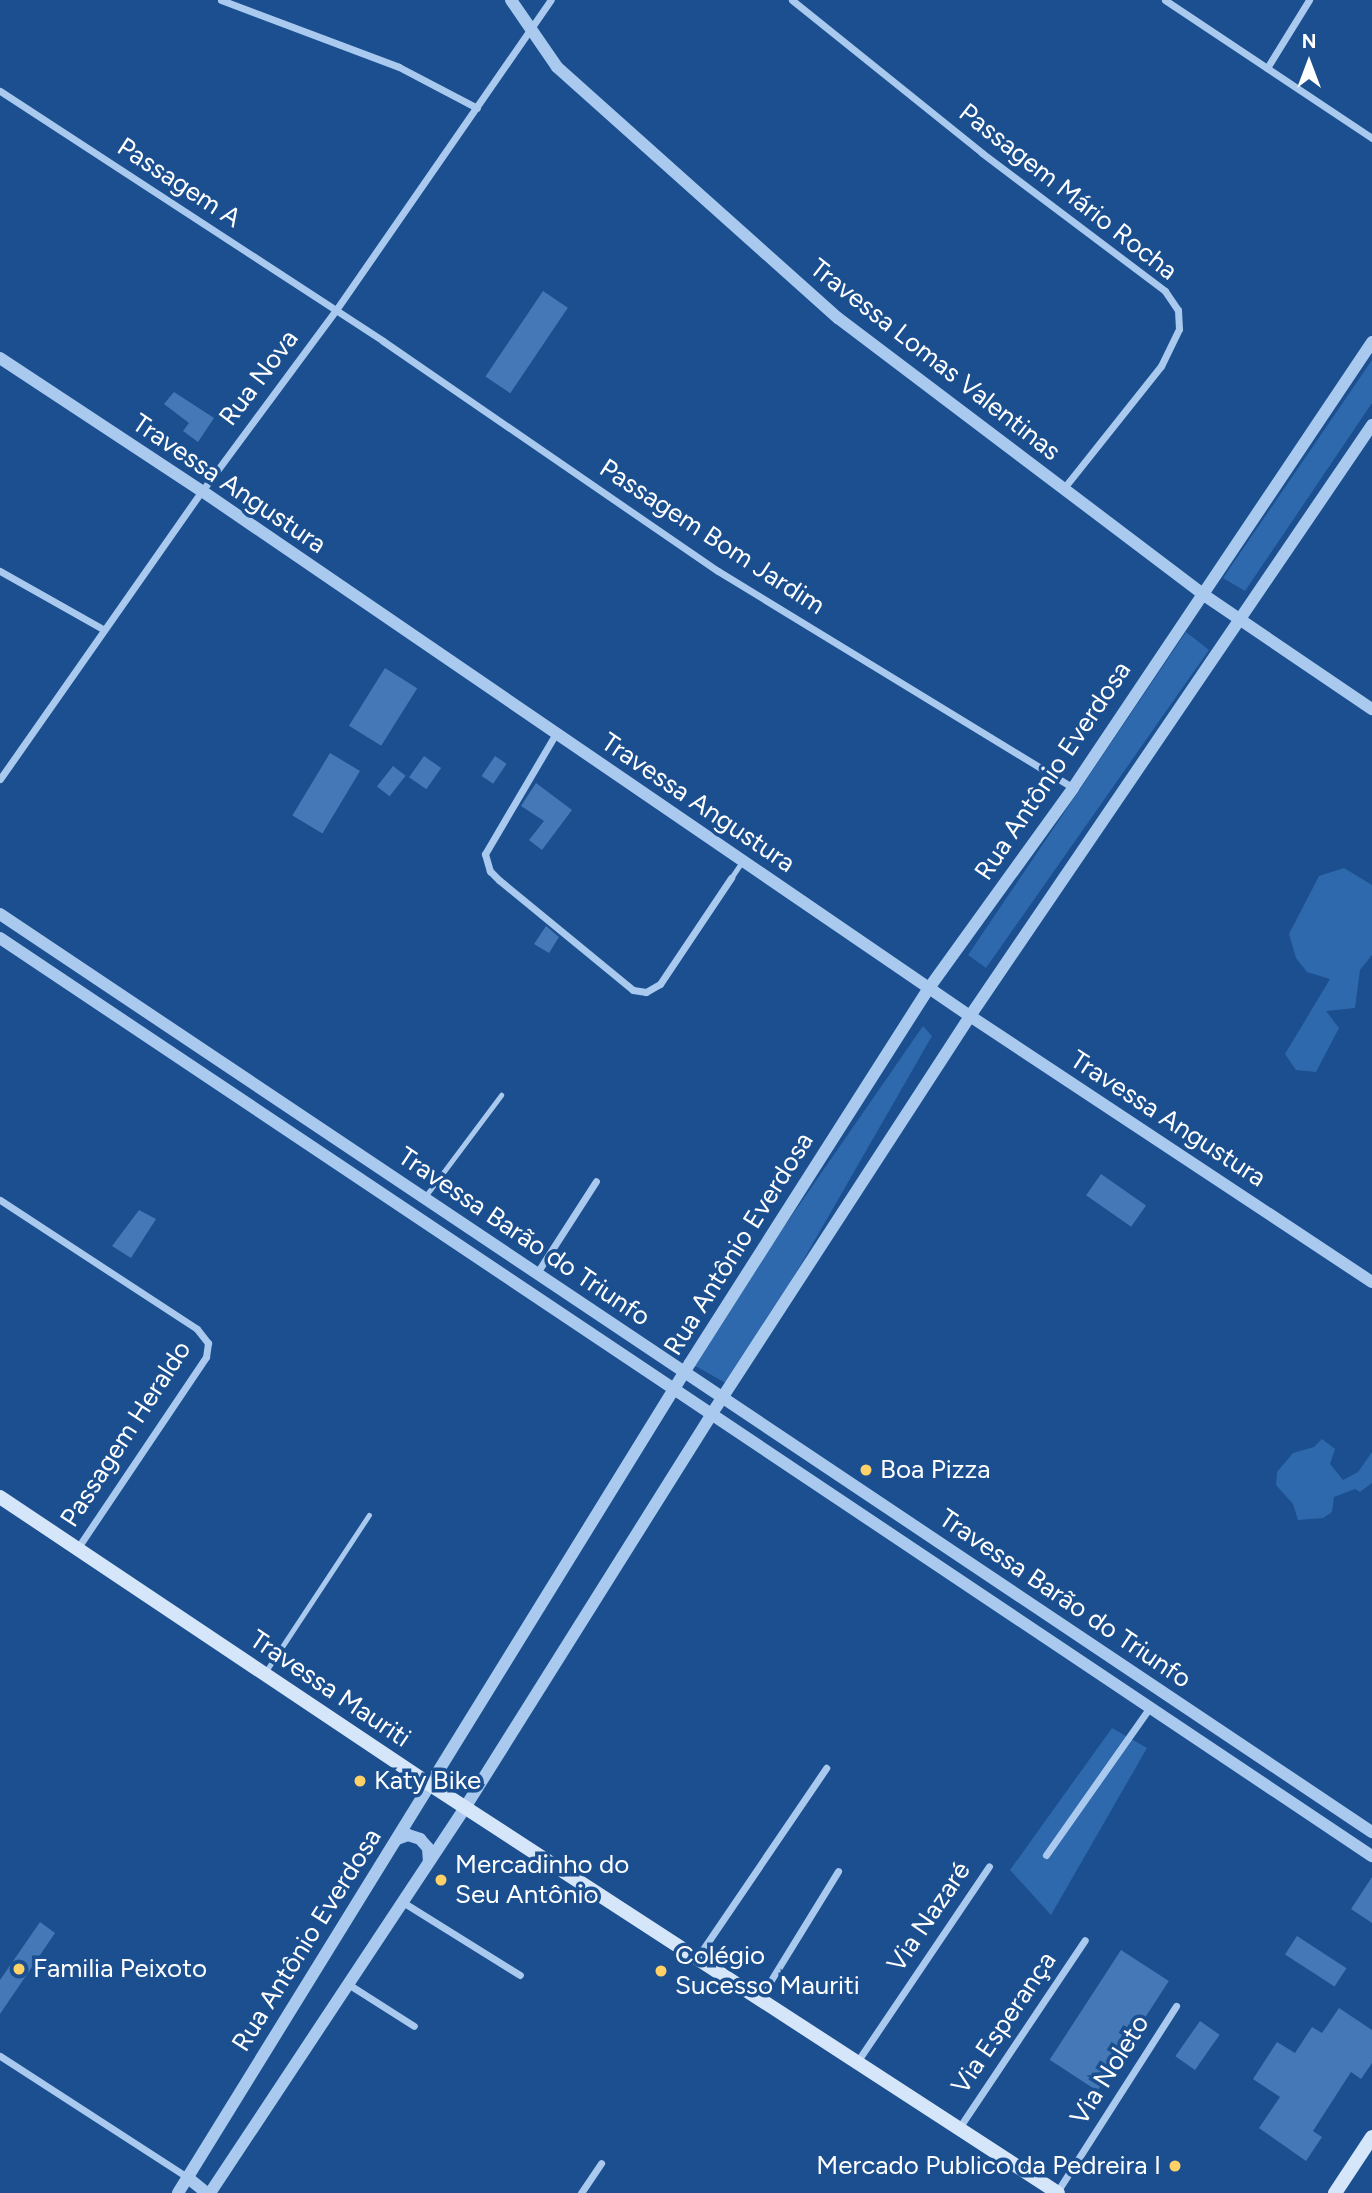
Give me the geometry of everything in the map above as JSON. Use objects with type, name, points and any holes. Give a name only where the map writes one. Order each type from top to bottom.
[{"type":"main road","name":"Travessa Mauriti","points":[[0,1497],[429,1784],[1057,2193]]},
{"type":"main road","points":[[1335,2193],[1372,2137]]},
{"type":"street","points":[[221,0],[399,67],[477,108]]},
{"type":"street","name":"Travessa Lomas Valentinas","points":[[512,0],[557,67],[838,318],[1201,593],[1372,709]]},
{"type":"street","name":"Rua Nova","points":[[0,779],[103,629],[335,310],[551,0]]},
{"type":"street","name":"Passagem Mário Rocha","points":[[792,0],[982,153],[1164,291],[1178,310],[1179,329],[1161,366],[1063,489]]},
{"type":"street","points":[[1165,0],[1372,138]]},
{"type":"street","points":[[1267,68],[1309,0]]},
{"type":"street","name":"Passagem A","points":[[0,91],[335,310]]},
{"type":"street","name":"Passagem Bom Jardim","points":[[335,310],[718,571],[1073,788]]},
{"type":"street","name":"Rua Antônio Everdosa","points":[[178,2193],[684,1372],[929,988],[1073,788],[1201,593],[1372,342]]},
{"type":"street","name":"Travessa Angustura","points":[[0,358],[202,491],[555,735],[743,859],[970,1016],[1372,1282]]},
{"type":"street","name":"Rua Antônio Everdosa","points":[[208,2193],[466,1806],[711,1415],[970,1016],[1372,425]]},
{"type":"street","points":[[0,571],[103,629]]},
{"type":"street","points":[[555,735],[485,854],[490,872],[634,990],[646,992],[660,984],[731,878]]},
{"type":"street","name":"Travessa Barão do Triunfo","points":[[0,914],[1372,1832]]},
{"type":"street","name":"Travessa Barão do Triunfo","points":[[0,938],[1372,1856]]},
{"type":"street","points":[[95,1002],[106,986]]},
{"type":"street","points":[[323,1154],[335,1139]]},
{"type":"street","points":[[537,1273],[596,1181]]},
{"type":"street","name":"Passagem Heraldo","points":[[0,1200],[198,1329],[208,1343],[206,1357],[77,1549]]},
{"type":"street","points":[[963,1583],[976,1567]]},
{"type":"street","points":[[1120,1687],[1132,1671]]},
{"type":"street","points":[[1046,1855],[1150,1707]]},
{"type":"street","points":[[696,1958],[826,1768]]},
{"type":"street","points":[[397,1839],[408,1835],[420,1839],[428,1848],[429,1861]]},
{"type":"street","name":"Via Nazaré","points":[[857,2062],[989,1866]]},
{"type":"street","points":[[760,1998],[838,1871]]},
{"type":"street","points":[[401,1901],[520,1975]]},
{"type":"street","name":"Via Esperança","points":[[959,2128],[1085,1940]]},
{"type":"street","points":[[347,1984],[414,2026]]},
{"type":"street","name":"Via Noleto","points":[[1057,2193],[1176,2006]]},
{"type":"street","points":[[0,2056],[208,2193]]},
{"type":"street","points":[[581,2193],[601,2163]]},
{"type":"lane","points":[[731,878],[743,859]]},
{"type":"lane","points":[[424,1198],[501,1095]]},
{"type":"lane","points":[[264,1674],[369,1514]]},
{"type":"shaded area","points":[[1372,360],[1372,403],[1245,591],[1223,578]]},
{"type":"shaded area","points":[[1186,632],[1209,650],[986,968],[968,955]]},
{"type":"shaded area","points":[[1344,868],[1372,885],[1372,955],[1360,970],[1355,1008],[1326,1011],[1339,1028],[1316,1072],[1296,1070],[1285,1054],[1330,979],[1307,972],[1296,958],[1289,934],[1319,876]]},
{"type":"shaded area","points":[[923,1026],[932,1036],[731,1386],[690,1363]]},
{"type":"shaded area","points":[[1322,1439],[1335,1449],[1330,1464],[1343,1480],[1358,1472],[1372,1452],[1372,1483],[1360,1492],[1355,1489],[1334,1497],[1332,1512],[1323,1518],[1298,1520],[1293,1504],[1276,1485],[1277,1472],[1293,1453],[1314,1447]]},
{"type":"shaded area","points":[[1112,1728],[1147,1748],[1051,1915],[1010,1870]]},
{"type":"building","points":[[543,291],[568,308],[510,393],[485,376]]},
{"type":"building","points":[[174,392],[214,418],[198,442],[183,431],[189,423],[164,404]]},
{"type":"building","points":[[385,668],[417,688],[381,746],[349,726]]},
{"type":"building","points":[[330,753],[360,771],[322,834],[292,816]]},
{"type":"building","points":[[424,756],[441,768],[426,789],[409,777]]},
{"type":"building","points":[[495,756],[507,764],[493,784],[482,776]]},
{"type":"building","points":[[393,766],[406,776],[390,796],[377,786]]},
{"type":"building","points":[[536,783],[572,810],[542,850],[529,840],[544,821],[521,806]]},
{"type":"building","points":[[546,926],[559,937],[549,953],[534,944]]},
{"type":"building","points":[[1101,1174],[1146,1206],[1131,1227],[1086,1195]]},
{"type":"building","points":[[139,1210],[156,1219],[131,1258],[112,1246]]},
{"type":"building","points":[[1372,1877],[1372,1923],[1351,1909]]},
{"type":"building","name":"Familia Peixoto","points":[[40,1922],[55,1933],[0,2014],[0,1980]]},
{"type":"building","points":[[1297,1936],[1346,1968],[1334,1987],[1285,1954]]},
{"type":"building","points":[[1121,1950],[1169,1981],[1097,2091],[1050,2060]]},
{"type":"building","points":[[1339,2008],[1372,2030],[1372,2063],[1361,2079],[1351,2072],[1313,2131],[1322,2137],[1306,2161],[1259,2128],[1280,2097],[1253,2079],[1277,2042],[1295,2053],[1312,2027],[1322,2033]]},
{"type":"building","points":[[1200,2021],[1220,2035],[1195,2070],[1175,2056]]},
{"type":"place","name":"Boa Pizza","points":[[866,1470]]},
{"type":"place","name":"Katy Bike","points":[[360,1781]]},
{"type":"place","name":"Mercadinho do Seu Antônio","points":[[441,1880]]},
{"type":"place","name":"Familia Peixoto","points":[[19,1969]]},
{"type":"place","name":"Colégio Sucesso Mauriti","points":[[661,1971]]},
{"type":"place","name":"Mercado Publico da Pedreira I","points":[[1175,2166]]}]
